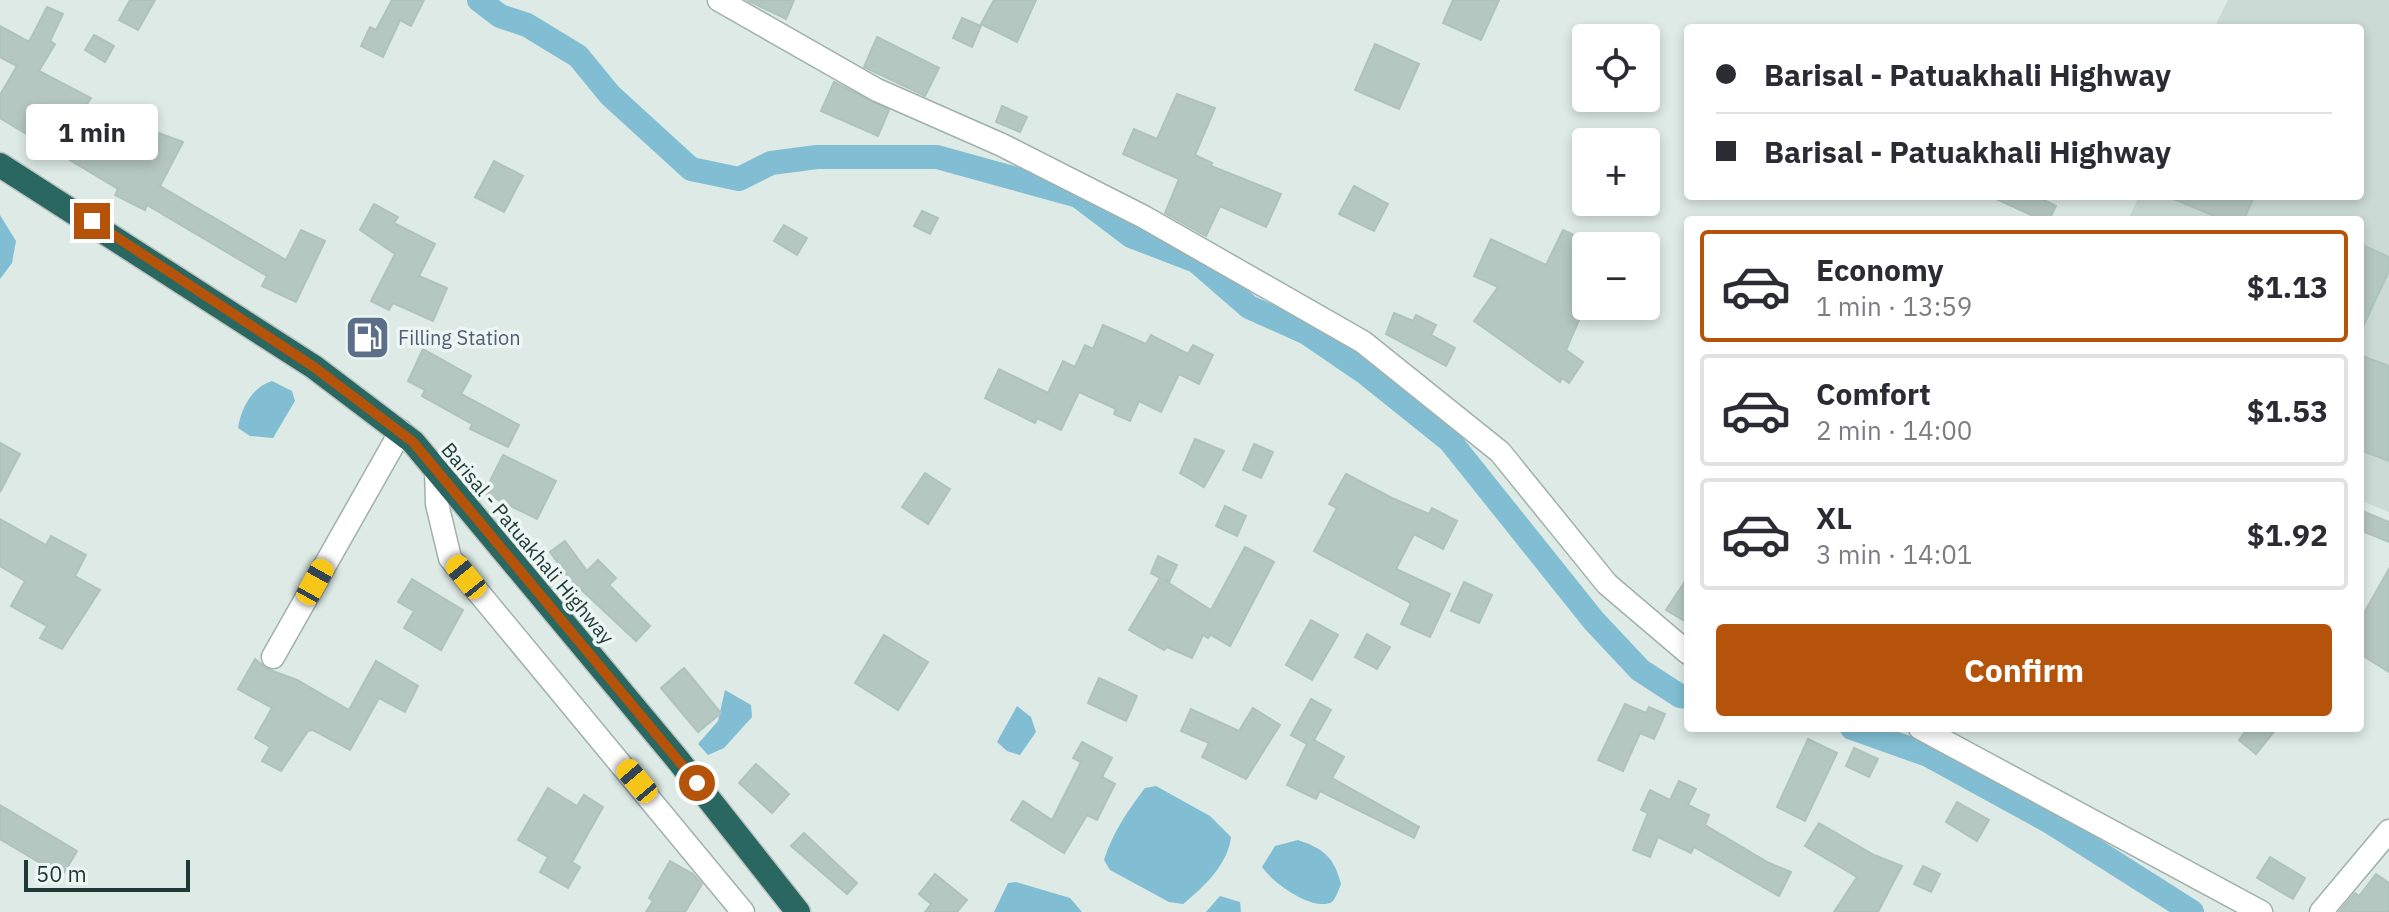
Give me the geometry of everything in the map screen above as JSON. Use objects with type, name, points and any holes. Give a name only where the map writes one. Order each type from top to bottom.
[{"type":"highway","name":"Barisal - Patuakhali Highway","points":[[0,165],[235,315],[401,431],[436,466],[798,912]]},
{"type":"street","points":[[719,0],[877,90],[1002,145],[1144,217],[1240,269],[1363,342],[1500,452],[1607,584],[1684,650]]},
{"type":"street","points":[[273,657],[401,431]]},
{"type":"street","points":[[436,466],[437,504],[450,558],[743,912]]},
{"type":"street","points":[[1927,732],[2261,912]]},
{"type":"street","points":[[2321,912],[2389,831]]},
{"type":"shaded area","points":[[2228,0],[2389,0],[2389,257],[2364,246],[2364,216],[2246,216],[2252,200],[2364,200],[2364,24],[2216,24]]},
{"type":"shaded area","points":[[2137,200],[2179,200],[2215,216],[2130,216]]},
{"type":"shaded area","points":[[2389,271],[2389,366],[2364,357],[2364,324]]},
{"type":"shaded area","points":[[2364,452],[2389,461],[2389,512],[2364,502]]},
{"type":"water","points":[[0,215],[16,241],[12,263],[0,279]]},
{"type":"water","points":[[272,381],[292,391],[295,401],[273,438],[250,436],[238,428],[242,413],[253,393]]},
{"type":"water","points":[[725,690],[751,705],[752,717],[724,748],[708,755],[698,744],[718,721]]},
{"type":"water","points":[[1017,706],[1031,717],[1036,732],[1020,755],[1007,751],[997,742]]},
{"type":"water","points":[[1156,786],[1210,816],[1231,837],[1220,866],[1183,904],[1169,902],[1110,870],[1104,860],[1116,832],[1133,805],[1145,788]]},
{"type":"water","points":[[1298,840],[1327,855],[1335,867],[1341,884],[1332,902],[1324,904],[1304,900],[1275,881],[1262,867],[1275,846]]},
{"type":"water","points":[[1016,882],[1070,898],[1082,912],[994,912],[1008,883]]},
{"type":"water","points":[[1220,896],[1240,902],[1241,912],[1206,912]]},
{"type":"building","points":[[130,0],[155,0],[138,30],[119,20]]},
{"type":"building","points":[[392,0],[424,0],[411,26],[400,20],[383,57],[361,46],[370,27],[376,30]]},
{"type":"building","points":[[747,0],[794,0],[786,19]]},
{"type":"building","points":[[994,0],[1036,0],[1017,42],[981,24]]},
{"type":"building","points":[[1453,0],[1499,0],[1481,40],[1443,23]]},
{"type":"building","points":[[47,7],[63,14],[50,41],[55,44],[39,71],[91,98],[87,104],[137,131],[140,126],[183,142],[160,186],[286,260],[301,230],[325,241],[296,302],[262,286],[267,276],[147,205],[145,210],[115,195],[118,189],[0,118],[0,95],[17,66],[0,57],[0,26],[29,42]]},
{"type":"building","points":[[962,18],[981,26],[972,47],[953,38]]},
{"type":"building","points":[[94,35],[114,46],[105,62],[85,50]]},
{"type":"building","points":[[877,37],[939,68],[925,96],[864,67]]},
{"type":"building","points":[[1375,44],[1419,64],[1399,109],[1355,90]]},
{"type":"building","points":[[834,82],[889,110],[878,136],[821,111]]},
{"type":"building","points":[[1177,94],[1215,108],[1195,155],[1212,163],[1211,166],[1281,194],[1266,227],[1220,206],[1206,236],[1165,213],[1179,179],[1123,154],[1134,129],[1157,139]]},
{"type":"building","points":[[1002,106],[1027,117],[1020,132],[996,122]]},
{"type":"building","points":[[494,161],[523,176],[504,212],[475,197]]},
{"type":"building","points":[[1354,186],[1388,204],[1374,231],[1339,214]]},
{"type":"building","points":[[1999,200],[2044,200],[2056,206],[2051,216],[2033,216]]},
{"type":"building","points":[[2176,200],[2252,200],[2246,216],[2214,216]]},
{"type":"building","points":[[374,204],[398,217],[394,223],[435,244],[419,276],[447,288],[433,321],[393,303],[389,310],[371,301],[395,254],[360,230]]},
{"type":"building","points":[[922,211],[938,218],[930,234],[914,226]]},
{"type":"building","points":[[784,225],[807,238],[797,255],[774,241]]},
{"type":"building","points":[[1563,230],[1572,234],[1572,320],[1579,320],[1566,350],[1583,362],[1569,383],[1562,378],[1560,382],[1474,321],[1498,287],[1474,276],[1491,239],[1546,265]]},
{"type":"building","points":[[2364,246],[2389,257],[2389,271],[2364,324]]},
{"type":"building","points":[[1394,313],[1413,321],[1416,315],[1436,325],[1431,335],[1455,348],[1446,366],[1386,334]]},
{"type":"building","points":[[1103,325],[1146,344],[1151,335],[1188,354],[1193,345],[1213,355],[1199,384],[1179,374],[1161,412],[1139,401],[1130,421],[1114,414],[1116,409],[1079,392],[1061,430],[1037,418],[1035,423],[985,398],[999,369],[1048,393],[1063,361],[1075,367],[1085,345],[1093,349]]},
{"type":"building","points":[[423,349],[471,376],[461,394],[519,425],[508,447],[470,429],[472,424],[422,396],[425,390],[408,381]]},
{"type":"building","points":[[2364,357],[2389,366],[2389,461],[2364,452]]},
{"type":"building","points":[[1195,439],[1224,451],[1204,487],[1180,473]]},
{"type":"building","points":[[0,443],[20,454],[0,492]]},
{"type":"building","points":[[1254,444],[1273,452],[1261,478],[1243,470]]},
{"type":"building","points":[[503,455],[556,481],[537,519],[484,493]]},
{"type":"building","points":[[925,473],[950,489],[928,524],[902,507]]},
{"type":"building","points":[[1346,474],[1429,514],[1432,508],[1457,521],[1443,549],[1414,534],[1396,569],[1450,594],[1430,637],[1401,624],[1411,603],[1314,551],[1337,508],[1329,504]]},
{"type":"building","points":[[1225,506],[1246,516],[1237,536],[1216,526]]},
{"type":"building","points":[[2364,512],[2389,522],[2389,542],[2364,532]]},
{"type":"building","points":[[0,519],[46,545],[51,536],[86,555],[75,576],[100,590],[62,649],[40,638],[47,626],[11,606],[25,581],[0,566]]},
{"type":"building","points":[[565,541],[587,571],[598,560],[616,578],[609,585],[650,626],[636,641],[569,578],[550,552]]},
{"type":"building","points":[[1245,547],[1274,562],[1230,646],[1211,635],[1208,638],[1203,635],[1192,658],[1167,647],[1164,650],[1129,630],[1160,578],[1151,573],[1158,556],[1177,565],[1169,582],[1164,580],[1211,610]]},
{"type":"building","points":[[2389,569],[2389,672],[2364,656],[2364,613]]},
{"type":"building","points":[[412,579],[463,610],[441,650],[404,628],[414,611],[398,602]]},
{"type":"building","points":[[1464,582],[1492,595],[1479,623],[1451,611]]},
{"type":"building","points":[[1684,583],[1684,621],[1666,610]]},
{"type":"building","points":[[1311,620],[1338,635],[1312,680],[1286,665]]},
{"type":"building","points":[[1367,634],[1390,647],[1377,669],[1355,657]]},
{"type":"building","points":[[884,635],[928,662],[898,710],[855,683]]},
{"type":"building","points":[[255,659],[267,669],[297,680],[349,710],[376,661],[418,686],[405,712],[379,698],[350,750],[313,730],[308,731],[281,771],[262,761],[270,747],[255,738],[272,708],[238,689]]},
{"type":"building","points":[[684,668],[721,713],[698,732],[661,688]]},
{"type":"building","points":[[1099,678],[1137,696],[1126,721],[1088,703]]},
{"type":"building","points":[[1311,699],[1331,710],[1314,740],[1344,757],[1332,778],[1419,827],[1414,838],[1320,791],[1316,799],[1287,785],[1307,744],[1291,735]]},
{"type":"building","points":[[1625,704],[1646,713],[1649,707],[1665,714],[1654,739],[1640,733],[1623,771],[1598,760]]},
{"type":"building","points":[[1253,708],[1280,725],[1246,779],[1202,757],[1209,743],[1181,731],[1191,709],[1239,731]]},
{"type":"building","points":[[2245,732],[2274,732],[2256,754],[2239,740]]},
{"type":"building","points":[[1808,739],[1837,753],[1805,821],[1777,807]]},
{"type":"building","points":[[1082,742],[1112,758],[1102,777],[1115,784],[1097,820],[1087,815],[1064,853],[1011,820],[1023,801],[1052,820],[1081,762],[1073,758]]},
{"type":"building","points":[[1854,748],[1878,759],[1869,777],[1846,766]]},
{"type":"building","points":[[756,764],[789,794],[772,813],[739,783]]},
{"type":"building","points":[[1679,781],[1696,789],[1688,805],[1709,815],[1705,825],[1769,863],[1791,872],[1779,896],[1694,847],[1691,853],[1658,837],[1650,857],[1633,850],[1648,813],[1641,810],[1650,790],[1670,800]]},
{"type":"building","points":[[548,788],[577,806],[584,795],[603,807],[572,862],[580,867],[568,888],[540,872],[548,857],[518,840]]},
{"type":"building","points":[[1957,802],[1989,820],[1977,841],[1946,822]]},
{"type":"building","points":[[0,805],[77,851],[62,876],[0,839]]},
{"type":"building","points":[[1819,823],[1874,855],[1902,866],[1878,912],[1834,912],[1857,877],[1805,846]]},
{"type":"building","points":[[804,833],[857,883],[847,894],[791,846]]},
{"type":"building","points":[[2270,857],[2305,878],[2293,899],[2257,878]]},
{"type":"building","points":[[670,861],[693,874],[702,884],[685,912],[646,912],[653,901],[649,898]]},
{"type":"building","points":[[1923,866],[1940,874],[1931,892],[1914,884]]},
{"type":"building","points":[[935,874],[967,900],[957,912],[925,912],[931,904],[919,894]]},
{"type":"building","points":[[2376,874],[2389,883],[2389,912],[2339,912],[2355,893],[2359,896]]},
{"type":"waterway","points":[[479,0],[500,16],[527,25],[578,56],[610,95],[691,169],[739,179],[771,163],[817,157],[937,157],[1078,196],[1131,236],[1196,261],[1249,307],[1307,333],[1364,372],[1450,441],[1594,621],[1640,670],[1684,696]]},
{"type":"waterway","points":[[1863,732],[1928,755],[2052,823],[2192,912]]},
{"type":"place","name":"Filling Station","points":[[367,337]]},
{"type":"route","points":[[92,221],[314,367],[413,442],[697,783]]}]
